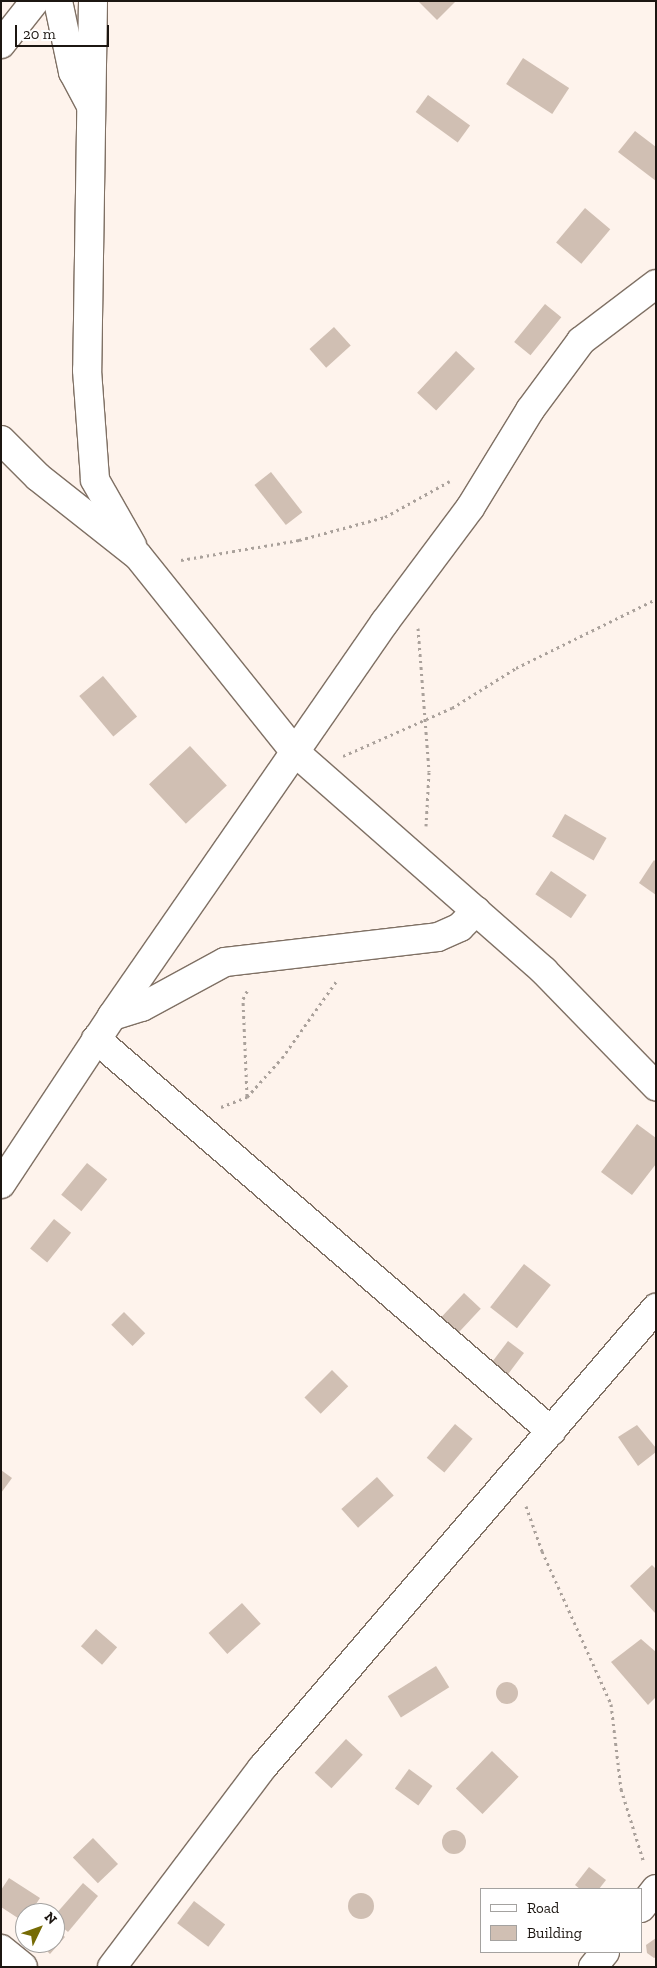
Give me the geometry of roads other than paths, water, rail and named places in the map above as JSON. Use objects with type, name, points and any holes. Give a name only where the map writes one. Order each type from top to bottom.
[{"type":"street","points":[[1,44],[35,1]]},
{"type":"street","points":[[58,1],[73,72],[92,107]]},
{"type":"street","points":[[93,1],[87,370],[95,480],[135,552],[305,761],[544,971],[656,1086]]},
{"type":"street","points":[[1,1184],[112,1016],[305,761],[385,622],[470,508],[530,410],[581,340],[656,284]]},
{"type":"street","points":[[1,440],[38,477],[135,552]]},
{"type":"street","points":[[112,1016],[142,1008],[225,962],[438,937],[460,927],[476,911]]},
{"type":"street","points":[[96,1039],[551,1431]]},
{"type":"street","points":[[112,1967],[262,1768],[656,1308]]},
{"type":"street","points":[[642,1905],[652,1880]]},
{"type":"street","points":[[1,1950],[23,1967]]},
{"type":"street","points":[[593,1967],[605,1953]]}]
